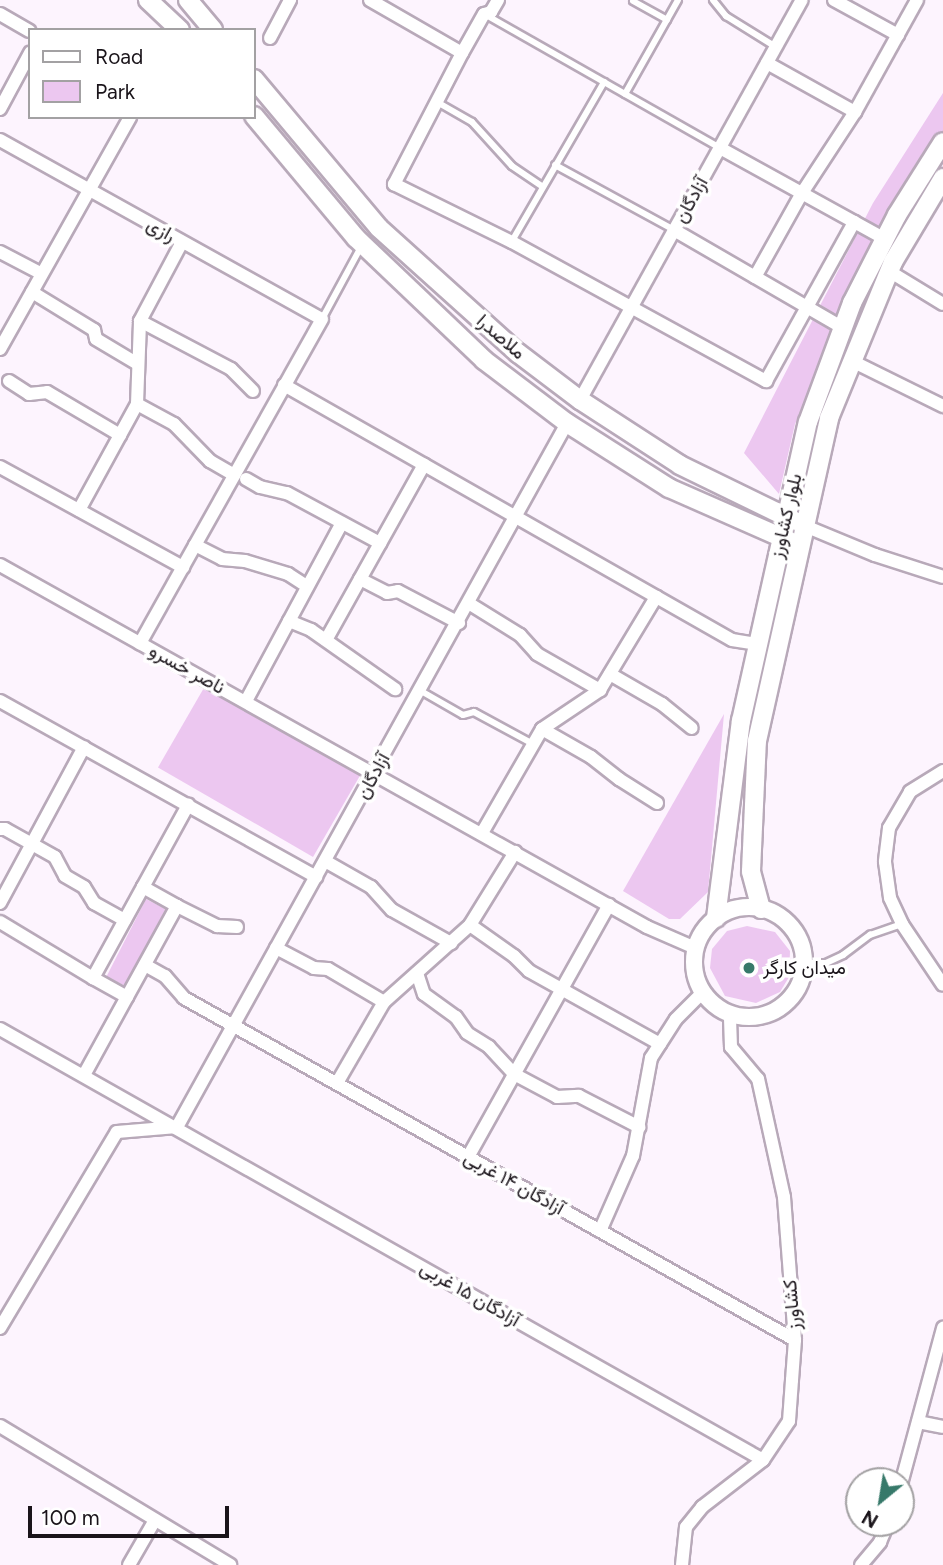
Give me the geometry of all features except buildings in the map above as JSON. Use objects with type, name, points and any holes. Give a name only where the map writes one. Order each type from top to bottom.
[{"type":"main road","points":[[148,0],[178,28]]},
{"type":"main road","points":[[188,0],[211,28]]},
{"type":"main road","name":"ملاصدرا","points":[[256,81],[379,228],[519,353],[580,400],[680,465],[805,526]]},
{"type":"main road","name":"ملاصدرا","points":[[256,118],[363,245],[484,360],[567,423],[669,488],[781,539],[801,545]]},
{"type":"main road","name":"بلوار کشاورز","points":[[716,918],[741,721],[808,422],[843,328],[885,239],[943,142]]},
{"type":"main road","name":"بلوار کشاورز","points":[[761,909],[751,872],[757,741],[829,418],[889,271],[937,201],[943,178]]},
{"type":"street","points":[[270,38],[290,0]]},
{"type":"street","points":[[370,0],[462,54]]},
{"type":"street","points":[[498,0],[491,12],[484,15],[394,184],[512,242],[766,381],[854,222]]},
{"type":"street","name":"آزادگان","points":[[580,400],[802,0]]},
{"type":"street","points":[[834,0],[898,35]]},
{"type":"street","points":[[755,277],[802,193],[855,112],[917,0]]},
{"type":"street","points":[[0,14],[28,29]]},
{"type":"street","points":[[0,109],[28,57]]},
{"type":"street","points":[[767,63],[855,112]]},
{"type":"street","points":[[0,349],[129,119]]},
{"type":"street","name":"رازی","points":[[0,140],[321,319]]},
{"type":"street","points":[[720,148],[885,239]]},
{"type":"street","points":[[674,230],[843,328]]},
{"type":"street","points":[[79,510],[136,404],[140,321],[182,242]]},
{"type":"street","points":[[0,252],[42,274]]},
{"type":"street","points":[[889,271],[943,304]]},
{"type":"street","points":[[32,292],[94,330],[96,339],[138,364]]},
{"type":"street","points":[[140,643],[195,545],[240,477],[284,385],[321,319]]},
{"type":"street","points":[[140,321],[231,369],[253,391]]},
{"type":"street","points":[[852,361],[943,406]]},
{"type":"street","points":[[9,381],[29,394],[47,392],[120,435]]},
{"type":"street","points":[[284,385],[732,640],[758,644]]},
{"type":"street","points":[[136,404],[174,424],[210,461],[260,487],[286,494],[380,543]]},
{"type":"street","name":"آزادگان","points":[[177,1127],[470,604],[567,423]]},
{"type":"street","points":[[326,640],[424,465]]},
{"type":"street","points":[[0,467],[183,567]]},
{"type":"street","points":[[246,701],[342,523]]},
{"type":"street","points":[[805,526],[875,555],[943,577]]},
{"type":"street","points":[[195,545],[222,559],[245,561],[288,574],[302,583]]},
{"type":"street","name":"ناصر خسرو","points":[[0,565],[375,772],[647,927],[695,948]]},
{"type":"street","points":[[360,579],[387,593],[398,591],[459,623]]},
{"type":"street","points":[[482,833],[542,729],[600,690],[656,597]]},
{"type":"street","points":[[470,604],[520,635],[537,654],[600,690]]},
{"type":"street","points":[[289,621],[312,630],[395,689]]},
{"type":"street","points":[[610,674],[662,704],[692,727]]},
{"type":"street","points":[[0,701],[316,877]]},
{"type":"street","points":[[542,729],[591,757],[657,803]]},
{"type":"street","points":[[0,903],[84,747]]},
{"type":"street","points":[[943,771],[910,792],[889,828],[885,862],[890,898],[902,924],[943,985]]},
{"type":"street","points":[[93,978],[188,806]]},
{"type":"street","points":[[0,829],[5,829],[55,857],[65,876],[84,887],[94,903],[125,920]]},
{"type":"street","points":[[337,1083],[384,1002],[470,926],[515,852]]},
{"type":"street","points":[[325,861],[371,887],[392,909],[451,943]]},
{"type":"street","points":[[143,887],[217,926],[237,928]]},
{"type":"street","points":[[468,1157],[608,905]]},
{"type":"street","points":[[84,1075],[177,906]]},
{"type":"street","points":[[761,909],[779,916],[792,928],[801,945],[804,963],[796,990],[778,1010],[760,1017],[741,1017],[730,1014],[709,1000],[703,992],[694,967],[695,948],[703,931],[716,918],[730,910],[761,909]]},
{"type":"street","points":[[0,922],[127,997]]},
{"type":"street","points":[[470,926],[514,956],[529,971],[660,1044]]},
{"type":"street","points":[[276,948],[314,968],[328,969],[384,1002]]},
{"type":"street","name":"آزادگان ۱۴ غربی","points":[[145,965],[165,976],[184,998],[795,1340]]},
{"type":"street","points":[[417,973],[424,994],[456,1017],[467,1033],[489,1047],[514,1074],[557,1097],[579,1096],[639,1126]]},
{"type":"street","points":[[600,1231],[634,1156],[651,1058],[676,1019],[703,992]]},
{"type":"street","name":"کشاورز","points":[[682,1565],[686,1527],[702,1507],[764,1460],[789,1421],[795,1340],[783,1198],[758,1079],[732,1047],[730,1014]]},
{"type":"street","name":"آزادگان ۱۵ غربی","points":[[0,1029],[764,1460]]},
{"type":"street","points":[[0,1328],[117,1132],[177,1127]]},
{"type":"street","points":[[906,1467],[943,1328]]},
{"type":"street","points":[[918,1422],[943,1427]]},
{"type":"street","points":[[0,1426],[230,1565]]},
{"type":"street","points":[[129,1565],[155,1520]]},
{"type":"street","points":[[861,1565],[882,1537]]},
{"type":"lane","points":[[633,0],[667,20]]},
{"type":"lane","points":[[625,94],[678,0]]},
{"type":"lane","points":[[713,0],[726,16],[776,47]]},
{"type":"lane","points":[[484,15],[720,148]]},
{"type":"lane","points":[[512,242],[604,82]]},
{"type":"lane","points":[[437,102],[472,122],[512,166],[543,187]]},
{"type":"lane","points":[[555,165],[674,230]]},
{"type":"lane","points":[[321,319],[363,245]]},
{"type":"lane","points":[[421,691],[463,715],[474,712],[533,744]]},
{"type":"lane","points":[[804,963],[826,963],[870,935],[902,924]]},
{"type":"green space","points":[[943,93],[943,140],[885,239],[795,424],[779,494],[744,453],[873,203]]},
{"type":"green space","points":[[205,686],[360,776],[313,857],[158,767]]},
{"type":"green space","points":[[724,714],[708,892],[680,919],[669,919],[623,891]]},
{"type":"green space","points":[[146,899],[166,909],[126,987],[107,977]]},
{"type":"green space","points":[[747,926],[775,932],[790,951],[789,977],[780,992],[756,1003],[725,996],[710,968],[712,949],[727,931]]},
{"type":"place","name":"میدان کارگر","points":[[749,968]]}]
